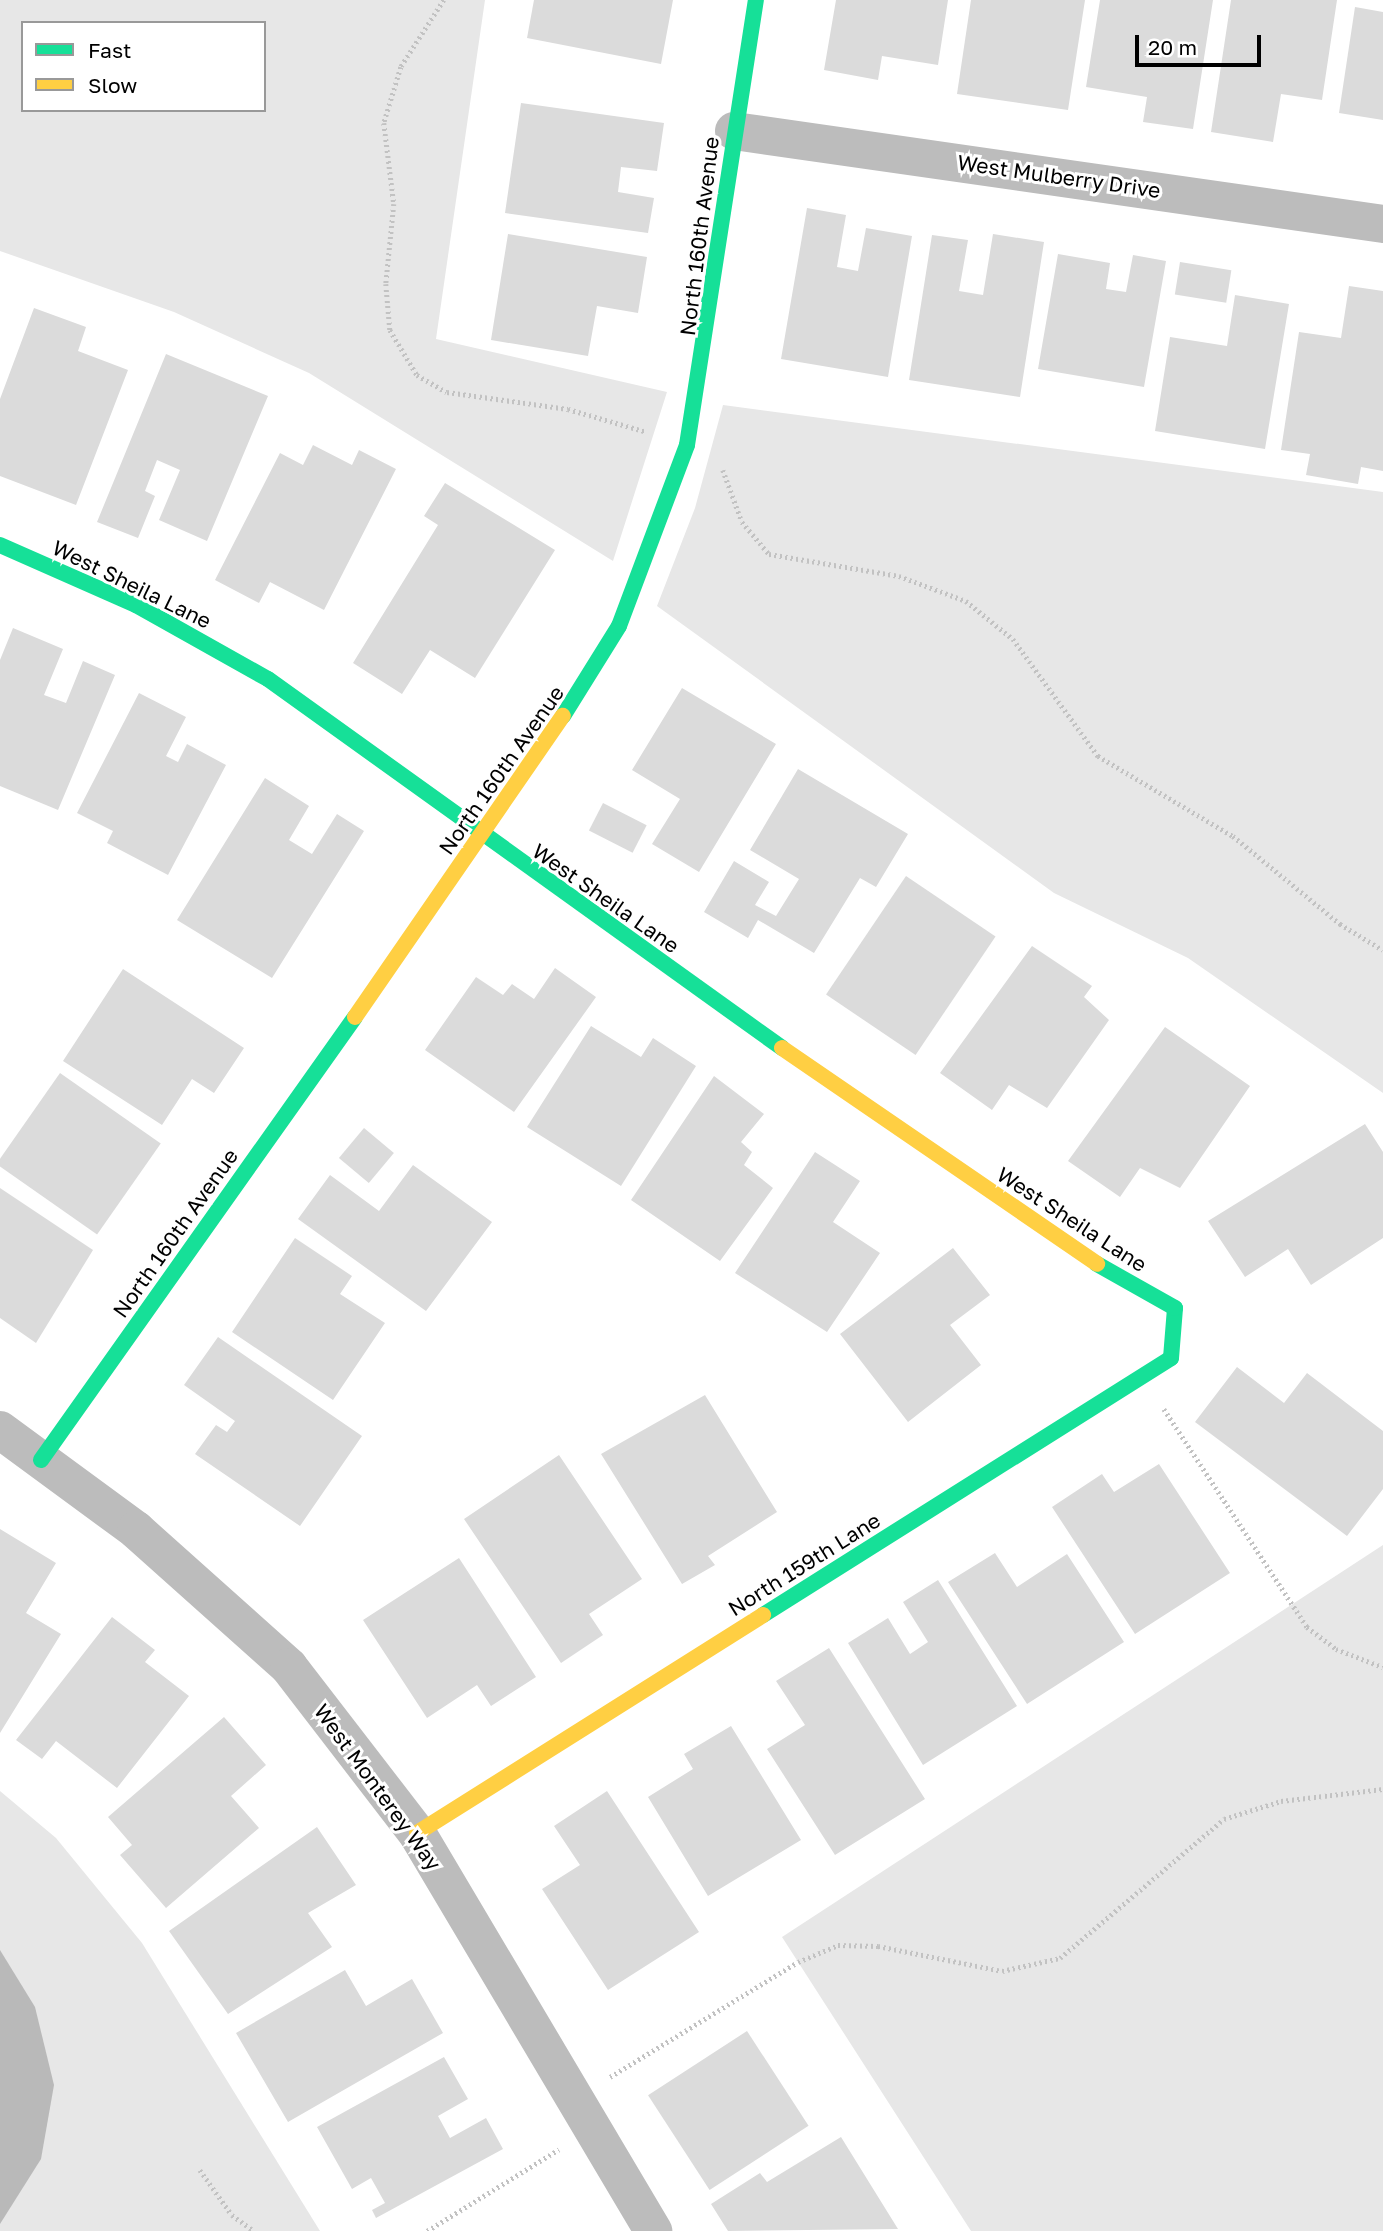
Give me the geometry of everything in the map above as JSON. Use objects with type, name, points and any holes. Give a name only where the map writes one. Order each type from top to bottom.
[{"type":"street","name":"North 160th Avenue","points":[[41,1460],[482,836],[619,625],[687,445],[705,357],[734,131],[756,0]]},
{"type":"street","name":"West Mulberry Drive","points":[[734,131],[1383,224]]},
{"type":"street","name":"West Sheila Lane","points":[[0,545],[136,605],[268,679],[482,836],[1095,1263],[1175,1308]]},
{"type":"street","name":"North 159th Lane","points":[[417,1833],[1171,1358],[1175,1308]]},
{"type":"street","name":"West Monterey Way","points":[[0,1430],[233,1611],[289,1667],[417,1833],[653,2231]]},
{"type":"path","points":[[444,0],[401,67],[384,123],[394,234],[386,306],[406,362],[447,392],[568,409],[719,457],[742,522],[769,554],[899,576],[965,601],[1013,639],[1098,756],[1244,844],[1340,924],[1383,950]]},
{"type":"path","points":[[1142,1377],[1307,1627],[1336,1650],[1383,1667]]},
{"type":"path","points":[[427,2231],[562,2147],[583,2111],[616,2074],[818,1951],[868,1945],[973,1969],[1033,1967],[1090,1939],[1179,1851],[1224,1819],[1281,1801],[1383,1788]]},
{"type":"path","points":[[200,2170],[246,2229],[254,2231]]},
{"type":"shaded area","points":[[0,0],[485,0],[436,339],[667,392],[613,561],[309,373],[174,312],[0,251]]},
{"type":"shaded area","points":[[723,405],[1383,492],[1383,1093],[1188,958],[1054,893],[657,606],[695,508]]},
{"type":"shaded area","points":[[1383,1545],[1383,2231],[971,2231],[782,1937]]},
{"type":"shaded area","points":[[0,1791],[56,1838],[142,1943],[320,2231],[0,2231]]},
{"type":"shaded area","points":[[0,1950],[35,2007],[54,2085],[41,2159],[0,2224]]},
{"type":"building","points":[[534,0],[673,0],[661,64],[527,38]]},
{"type":"building","points":[[836,0],[948,0],[938,65],[882,56],[878,80],[824,70]]},
{"type":"building","points":[[971,0],[1085,0],[1068,110],[957,94]]},
{"type":"building","points":[[1100,0],[1213,0],[1193,129],[1143,122],[1147,97],[1086,87]]},
{"type":"building","points":[[1231,0],[1337,0],[1322,100],[1281,94],[1273,142],[1211,132]]},
{"type":"building","points":[[1355,7],[1383,12],[1383,120],[1339,113]]},
{"type":"building","points":[[521,103],[664,123],[657,171],[621,167],[618,192],[654,198],[648,233],[505,213]]},
{"type":"building","points":[[807,208],[846,215],[837,267],[858,271],[866,228],[912,236],[888,377],[781,359]]},
{"type":"building","points":[[508,234],[647,257],[638,313],[597,306],[588,356],[491,340]]},
{"type":"building","points":[[993,234],[1044,242],[1020,397],[909,380],[932,235],[968,240],[959,291],[983,295]]},
{"type":"building","points":[[1058,254],[1110,263],[1106,289],[1126,292],[1133,255],[1166,261],[1144,387],[1038,369]]},
{"type":"building","points":[[1180,262],[1231,270],[1226,303],[1175,295]]},
{"type":"building","points":[[1349,286],[1383,291],[1383,471],[1361,467],[1358,484],[1306,475],[1310,454],[1281,450],[1299,332],[1341,338]]},
{"type":"building","points":[[1235,295],[1289,304],[1265,449],[1155,431],[1170,337],[1227,346]]},
{"type":"building","points":[[34,308],[86,327],[78,351],[128,370],[76,505],[0,476],[0,399]]},
{"type":"building","points":[[166,354],[268,396],[207,541],[159,520],[180,470],[157,460],[145,491],[155,496],[138,538],[97,522]]},
{"type":"building","points":[[313,445],[352,465],[359,450],[396,469],[324,610],[270,582],[259,603],[215,580],[280,453],[303,465]]},
{"type":"building","points":[[445,483],[555,550],[475,678],[430,650],[402,694],[353,663],[438,525],[424,516]]},
{"type":"building","points":[[13,628],[63,649],[44,695],[66,703],[83,661],[115,675],[58,810],[0,786],[0,660]]},
{"type":"building","points":[[682,688],[776,744],[699,872],[652,844],[680,799],[632,770]]},
{"type":"building","points":[[139,693],[186,717],[166,756],[178,762],[187,744],[226,765],[168,875],[107,843],[113,831],[77,813]]},
{"type":"building","points":[[798,769],[908,834],[876,887],[860,878],[814,953],[758,920],[748,938],[704,912],[734,861],[769,882],[755,905],[776,916],[799,879],[750,850]]},
{"type":"building","points":[[265,778],[309,806],[289,840],[312,854],[337,814],[364,831],[272,978],[177,920]]},
{"type":"building","points":[[603,803],[647,825],[633,853],[589,831]]},
{"type":"building","points":[[906,876],[996,936],[916,1055],[826,995]]},
{"type":"building","points":[[1032,946],[1092,986],[1084,997],[1109,1020],[1047,1108],[1009,1085],[992,1110],[940,1073]]},
{"type":"building","points":[[555,968],[596,997],[514,1112],[425,1050],[476,977],[503,995],[512,984],[534,999]]},
{"type":"building","points":[[123,969],[244,1048],[214,1093],[192,1079],[162,1125],[63,1061]]},
{"type":"building","points":[[591,1026],[641,1057],[653,1038],[696,1066],[621,1186],[527,1127]]},
{"type":"building","points":[[1165,1027],[1250,1086],[1180,1188],[1140,1168],[1120,1197],[1068,1161]]},
{"type":"building","points":[[60,1073],[161,1144],[97,1234],[0,1166],[0,1159]]},
{"type":"building","points":[[714,1076],[764,1114],[741,1142],[752,1152],[744,1165],[773,1188],[720,1261],[631,1200]]},
{"type":"building","points":[[1365,1124],[1383,1152],[1383,1238],[1311,1285],[1288,1249],[1245,1277],[1208,1221]]},
{"type":"building","points":[[364,1128],[394,1153],[369,1183],[339,1158]]},
{"type":"building","points":[[815,1152],[860,1181],[833,1222],[880,1253],[827,1332],[735,1273]]},
{"type":"building","points":[[413,1165],[492,1222],[426,1311],[298,1219],[330,1175],[379,1211]]},
{"type":"building","points":[[0,1188],[93,1250],[36,1343],[0,1318]]},
{"type":"building","points":[[295,1238],[352,1276],[340,1294],[385,1323],[333,1400],[232,1332]]},
{"type":"building","points":[[953,1248],[990,1295],[950,1325],[981,1365],[908,1422],[840,1334]]},
{"type":"building","points":[[218,1337],[362,1436],[300,1526],[195,1454],[216,1425],[227,1432],[235,1421],[184,1385]]},
{"type":"building","points":[[1237,1367],[1284,1403],[1307,1373],[1383,1431],[1383,1489],[1347,1536],[1195,1422]]},
{"type":"building","points":[[705,1395],[777,1512],[708,1556],[715,1565],[682,1584],[601,1454]]},
{"type":"building","points":[[559,1455],[642,1579],[589,1614],[603,1635],[561,1663],[464,1519]]},
{"type":"building","points":[[1159,1464],[1230,1573],[1135,1634],[1052,1507],[1102,1474],[1114,1492]]},
{"type":"building","points":[[0,1529],[56,1563],[26,1613],[61,1634],[0,1733]]},
{"type":"building","points":[[995,1553],[1017,1587],[1067,1554],[1124,1642],[1027,1704],[948,1582]]},
{"type":"building","points":[[459,1558],[536,1677],[491,1706],[477,1685],[427,1718],[363,1620]]},
{"type":"building","points":[[938,1580],[1017,1706],[923,1765],[848,1643],[888,1618],[910,1654],[928,1642],[903,1602]]},
{"type":"building","points":[[112,1617],[155,1650],[145,1662],[189,1696],[117,1788],[56,1741],[42,1759],[16,1740]]},
{"type":"building","points":[[829,1648],[925,1799],[835,1855],[767,1749],[805,1725],[776,1681]]},
{"type":"building","points":[[224,1717],[266,1765],[231,1796],[259,1828],[166,1908],[120,1855],[132,1845],[108,1817]]},
{"type":"building","points":[[731,1726],[801,1840],[708,1896],[648,1797],[693,1769],[684,1754]]},
{"type":"building","points":[[607,1791],[699,1932],[608,1990],[542,1889],[580,1865],[554,1826]]},
{"type":"building","points":[[317,1827],[356,1885],[308,1913],[332,1947],[228,2014],[169,1931]]},
{"type":"building","points":[[345,1970],[366,2006],[412,1979],[443,2033],[288,2122],[236,2033]]},
{"type":"building","points":[[747,2031],[809,2126],[710,2190],[648,2095]]},
{"type":"building","points":[[444,2057],[468,2099],[438,2116],[450,2138],[486,2118],[503,2149],[376,2218],[372,2210],[385,2203],[371,2178],[352,2189],[317,2127]]},
{"type":"building","points":[[841,2137],[898,2229],[728,2231],[711,2204],[760,2173],[767,2182]]},
{"type":"traffic: fast","points":[[563,716],[619,626],[687,445],[756,0]]},
{"type":"traffic: fast","points":[[0,545],[136,605],[268,679],[782,1048]]},
{"type":"traffic: fast","points":[[41,1460],[355,1017]]},
{"type":"traffic: fast","points":[[763,1615],[1171,1358],[1175,1308],[1097,1264]]},
{"type":"traffic: slow","points":[[355,1017],[563,716]]},
{"type":"traffic: slow","points":[[782,1048],[1097,1264]]},
{"type":"traffic: slow","points":[[417,1833],[763,1615]]}]
